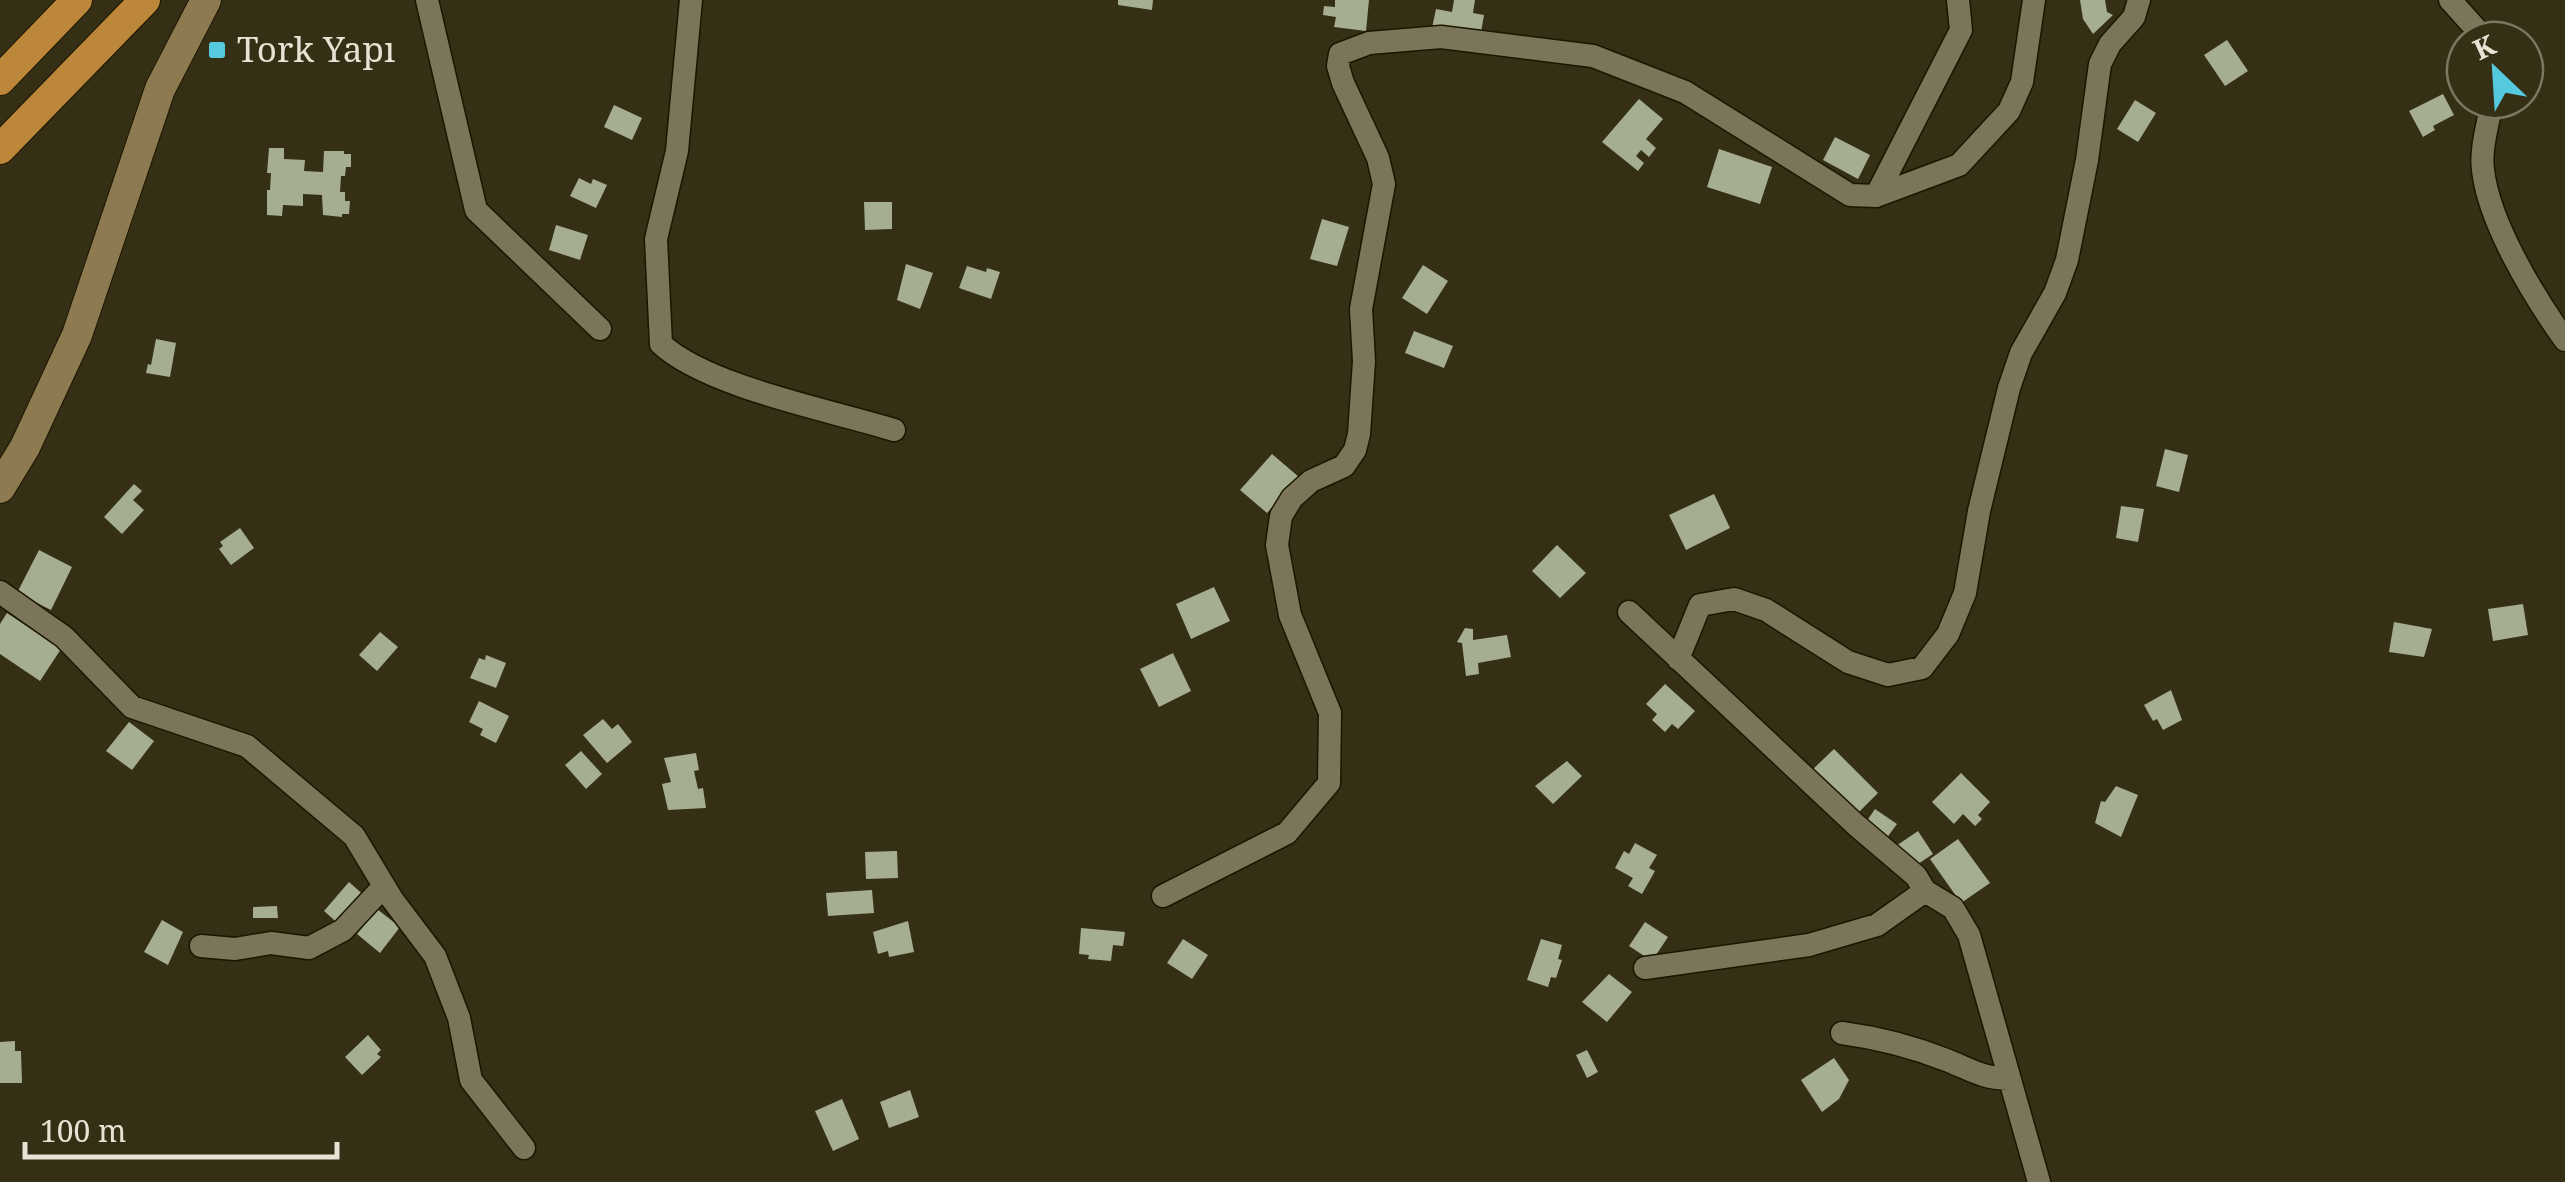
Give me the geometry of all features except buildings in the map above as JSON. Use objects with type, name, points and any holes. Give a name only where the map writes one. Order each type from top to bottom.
[{"type":"highway","points":[[0,80],[77,0]]},
{"type":"highway","points":[[0,149],[145,0]]},
{"type":"street","points":[[0,488],[24,447],[76,335],[160,89],[206,0]]},
{"type":"street","points":[[427,0],[476,210],[600,329]]},
{"type":"street","points":[[691,0],[677,151],[656,239],[661,344],[675,356],[762,393],[894,430]]},
{"type":"street","points":[[1876,196],[1962,30],[1958,0]]},
{"type":"street","points":[[1162,896],[1287,833],[1329,783],[1330,712],[1290,615],[1277,545],[1281,516],[1292,498],[1311,481],[1344,466],[1356,450],[1359,434],[1364,361],[1362,310],[1384,184],[1378,158],[1343,83],[1338,66],[1340,54],[1369,42],[1441,37],[1593,56],[1684,92],[1850,195],[1876,196],[1959,165],[2009,111],[2022,82],[2034,0]]},
{"type":"street","points":[[1678,659],[1700,605],[1734,598],[1766,610],[1848,662],[1888,676],[1922,668],[1948,634],[1965,593],[1979,511],[2009,388],[2021,354],[2055,292],[2067,260],[2088,160],[2100,64],[2110,44],[2134,17],[2138,0]]},
{"type":"street","points":[[2450,0],[2468,20]]},
{"type":"street","points":[[2489,120],[2482,166],[2489,205],[2542,308],[2565,340]]},
{"type":"street","points":[[0,592],[64,637],[132,706],[246,746],[354,836],[384,886],[435,956],[460,1018],[471,1080],[524,1148]]},
{"type":"street","points":[[1628,612],[1916,876],[1925,890],[1953,908],[1969,935],[2039,1182]]},
{"type":"street","points":[[202,946],[236,949],[271,943],[309,948],[343,930],[384,886]]},
{"type":"street","points":[[1646,968],[1809,945],[1877,925],[1925,890]]},
{"type":"street","points":[[1842,1033],[1882,1038],[1952,1062],[1984,1078],[2009,1079]]},
{"type":"place","name":"Tork Yapı","points":[[217,50]]}]
